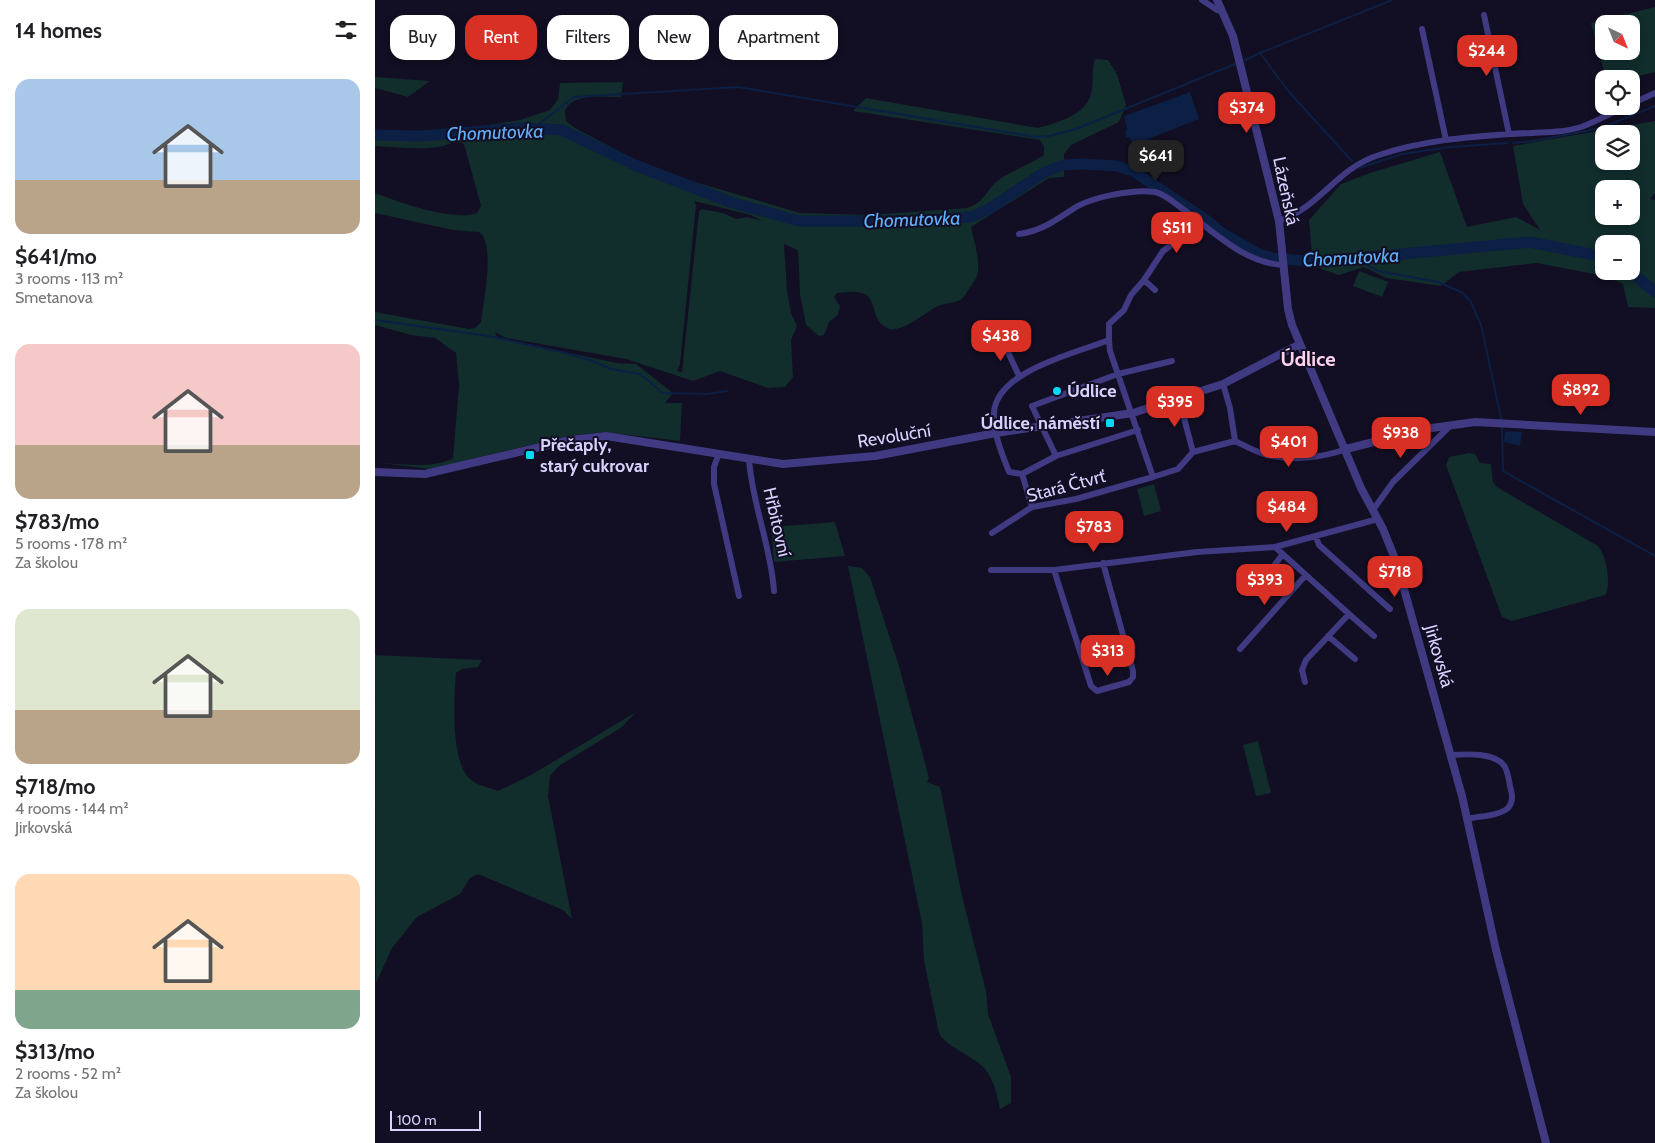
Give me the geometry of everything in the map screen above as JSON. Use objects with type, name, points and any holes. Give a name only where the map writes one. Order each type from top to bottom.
[{"type":"street","points":[[1202,0],[1221,11]]},
{"type":"street","name":"Lázeňská","points":[[1217,0],[1233,36],[1279,220],[1288,309],[1300,344]]},
{"type":"street","points":[[1484,15],[1509,134]]},
{"type":"street","points":[[1422,29],[1446,140]]},
{"type":"street","points":[[1640,100],[1655,93]]},
{"type":"street","points":[[1279,220],[1306,208],[1360,161],[1381,154],[1446,140],[1558,132],[1582,127],[1607,115]]},
{"type":"street","points":[[1019,234],[1031,233],[1053,224],[1073,209],[1101,197],[1155,192],[1175,203],[1235,248],[1253,258],[1271,264],[1283,261]]},
{"type":"street","points":[[1153,477],[1133,413],[1110,351],[1109,324],[1124,310],[1131,295],[1144,280],[1163,251],[1201,223]]},
{"type":"street","points":[[1144,280],[1155,290]]},
{"type":"street","points":[[1109,340],[1019,376],[997,397],[994,413],[996,433],[1009,472],[1022,474],[1056,456],[1138,430]]},
{"type":"street","points":[[987,343],[1007,350],[1019,376]]},
{"type":"street","name":"Revoluční","points":[[375,472],[425,474],[570,440],[606,436],[783,464],[875,456],[996,433],[1133,413],[1223,384],[1300,344]]},
{"type":"street","name":"Jirkovská","points":[[1300,344],[1361,488],[1378,519],[1397,564],[1451,755],[1497,950],[1546,1143]]},
{"type":"street","points":[[1056,456],[1032,406],[1119,374],[1172,362]]},
{"type":"street","points":[[1223,384],[1230,408],[1235,441]]},
{"type":"street","points":[[1179,399],[1193,452],[1235,441],[1266,455],[1301,458],[1326,456],[1425,429],[1475,422],[1655,432]]},
{"type":"street","points":[[1373,510],[1393,482],[1449,426]]},
{"type":"street","name":"Stará Čtvrť","points":[[992,533],[1032,507],[1076,499],[1177,469],[1193,452]]},
{"type":"street","points":[[719,453],[714,466],[715,484],[739,596]]},
{"type":"street","name":"Hřbitovní","points":[[749,459],[750,476],[772,567],[774,591]]},
{"type":"street","points":[[1022,474],[1032,507]]},
{"type":"street","points":[[991,570],[1054,570],[1197,552],[1275,547],[1378,519]]},
{"type":"street","points":[[1316,537],[1319,545],[1390,610]]},
{"type":"street","points":[[1275,547],[1305,576],[1374,636]]},
{"type":"street","points":[[1240,577],[1265,578],[1282,555]]},
{"type":"street","points":[[1054,570],[1091,686],[1097,691],[1129,682],[1133,677],[1133,671],[1103,563]]},
{"type":"street","points":[[1240,649],[1305,576]]},
{"type":"street","points":[[1305,682],[1302,670],[1306,660],[1349,614]]},
{"type":"street","points":[[1328,636],[1355,659]]},
{"type":"street","points":[[1451,755],[1467,754],[1494,759],[1501,763],[1507,772],[1513,798],[1508,807],[1503,811],[1467,819]]},
{"type":"green space","points":[[1655,7],[1655,72],[1640,76],[1640,70],[1604,70],[1601,60],[1640,60],[1640,15],[1623,15]]},
{"type":"green space","points":[[1595,22],[1595,38],[1591,23]]},
{"type":"green space","points":[[1095,59],[1108,60],[1117,74],[1126,105],[1119,122],[1071,145],[1064,154],[1064,177],[1049,178],[971,227],[977,251],[978,270],[975,280],[961,300],[938,306],[906,326],[892,329],[881,324],[871,301],[863,293],[837,293],[834,297],[840,306],[838,315],[829,322],[824,335],[819,336],[806,325],[800,294],[798,250],[784,244],[787,291],[791,313],[797,326],[791,340],[793,377],[785,387],[768,388],[720,371],[693,381],[626,359],[506,338],[495,332],[497,338],[617,363],[636,364],[673,393],[665,403],[682,403],[680,441],[603,432],[568,436],[430,469],[381,463],[427,465],[453,458],[459,385],[456,353],[435,338],[411,335],[375,325],[375,312],[469,329],[475,328],[481,322],[488,261],[487,248],[479,232],[453,230],[375,213],[375,193],[411,206],[441,213],[467,215],[477,213],[481,206],[464,144],[458,142],[438,147],[407,148],[375,146],[375,140],[395,140],[520,120],[550,110],[558,99],[560,83],[623,82],[621,97],[589,97],[574,101],[565,111],[566,121],[575,128],[634,159],[695,182],[800,213],[870,215],[967,208],[980,200],[1000,179],[1044,155],[1044,147],[1040,140],[853,111],[866,98],[1038,128],[1069,117],[1083,107],[1091,94]],"holes":[[[694,201],[751,215],[762,221],[747,217],[736,219],[723,213],[702,209],[699,211],[682,372],[677,371],[680,364],[696,205]]]},
{"type":"green space","points":[[375,77],[430,81],[408,97],[375,88]]},
{"type":"green space","points":[[1655,121],[1655,193],[1650,199],[1655,200],[1655,308],[1628,307],[1623,284],[1614,280],[1640,280],[1640,235],[1595,235],[1595,274],[1536,263],[1459,272],[1441,286],[1386,278],[1364,267],[1339,275],[1313,266],[1309,220],[1341,184],[1370,173],[1440,152],[1467,227],[1516,217],[1540,230],[1523,204],[1513,146],[1595,132],[1595,170],[1640,170],[1640,125],[1632,125]]},
{"type":"green space","points":[[1359,271],[1388,282],[1382,297],[1353,286]]},
{"type":"green space","points":[[1469,453],[1475,454],[1480,463],[1491,464],[1493,482],[1497,487],[1598,546],[1607,570],[1608,585],[1605,595],[1512,621],[1502,617],[1446,465],[1449,457]]},
{"type":"green space","points":[[1154,484],[1161,511],[1144,516],[1137,489]]},
{"type":"green space","points":[[835,522],[845,556],[774,562],[771,527]]},
{"type":"green space","points":[[848,566],[862,568],[870,577],[899,666],[929,778],[927,782],[940,787],[962,896],[986,991],[988,1014],[1011,1077],[1011,1103],[1000,1109],[993,1083],[985,1069],[953,1047],[939,1033],[924,961],[922,923]]},
{"type":"green space","points":[[375,655],[482,660],[478,667],[462,669],[456,673],[454,711],[456,741],[458,755],[467,776],[477,784],[498,791],[531,775],[636,712],[622,727],[559,766],[550,776],[548,796],[572,919],[563,910],[478,874],[470,878],[460,894],[417,917],[392,948],[376,983]]},
{"type":"green space","points":[[1258,741],[1271,793],[1256,796],[1243,745]]},
{"type":"water","points":[[1190,92],[1199,119],[1133,145],[1130,138],[1126,137],[1125,132],[1127,128],[1124,116]]},
{"type":"water","points":[[1505,431],[1522,432],[1520,446],[1504,442]]},
{"type":"waterway","points":[[1260,53],[1392,0]]},
{"type":"waterway","points":[[1245,60],[1260,53],[1289,92],[1352,161]]},
{"type":"waterway","points":[[534,128],[574,97],[738,87],[1035,137],[1049,136],[1076,129],[1235,64]]},
{"type":"waterway","points":[[1513,143],[1534,141],[1601,128],[1655,106]]},
{"type":"waterway","name":"Chomutovka","points":[[375,135],[421,136],[519,128],[562,130],[635,165],[730,202],[799,221],[910,221],[971,217],[989,209],[1043,173],[1063,165],[1084,164],[1117,166],[1133,171],[1205,219],[1222,233],[1259,254],[1273,258],[1317,262],[1530,242],[1595,255]]},
{"type":"waterway","points":[[1359,168],[1402,154],[1450,147],[1507,143]]},
{"type":"waterway","points":[[1355,258],[1378,271],[1438,282],[1463,293],[1471,302],[1481,325],[1502,422]]},
{"type":"waterway","name":"Chomutovka","points":[[1640,279],[1655,292]]},
{"type":"waterway","points":[[375,320],[489,336],[566,353],[593,361],[611,369],[640,374],[663,393],[708,394],[727,391]]},
{"type":"waterway","points":[[1502,427],[1503,471],[1655,556]]},
{"type":"place","name":"Údlice","points":[[1057,391]]},
{"type":"place","name":"Údlice, náměstí","points":[[1110,423]]},
{"type":"place","name":"Přečaply, starý cukrovar","points":[[530,455]]},
{"type":"district","name":"Údlice","points":[[1308,359]]}]
